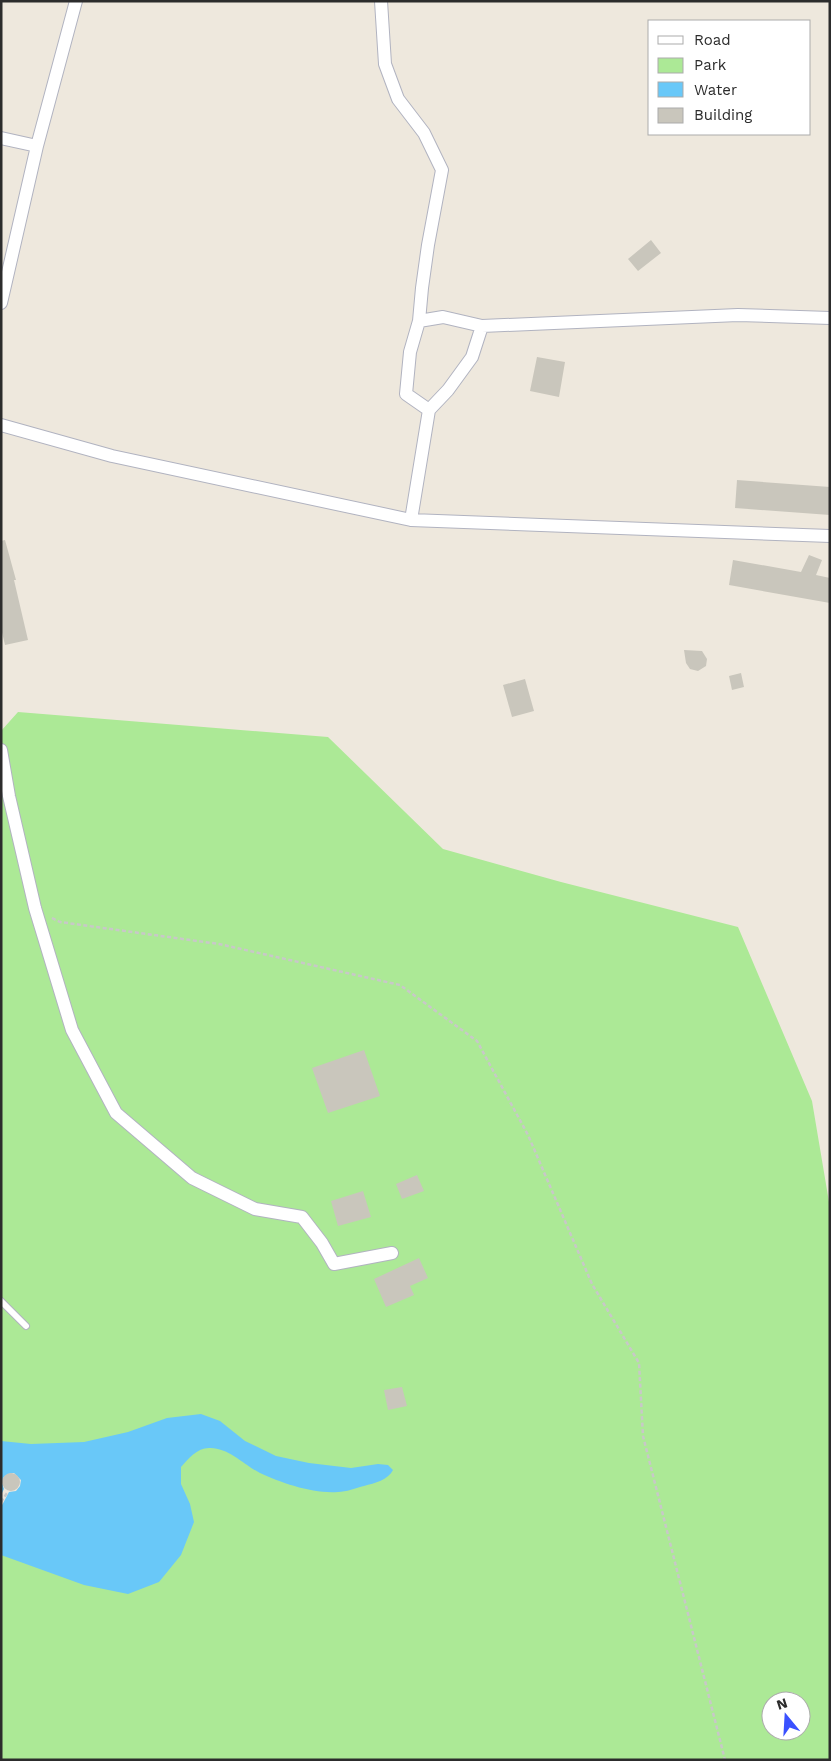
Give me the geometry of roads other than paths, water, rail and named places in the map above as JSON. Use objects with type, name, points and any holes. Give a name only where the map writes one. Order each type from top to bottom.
[{"type":"street","points":[[1,303],[38,146],[76,1]]},
{"type":"street","points":[[381,1],[385,64],[398,99],[424,133],[442,170],[428,245],[419,321],[410,352],[406,394],[429,410]]},
{"type":"street","points":[[1,138],[38,146]]},
{"type":"street","points":[[419,321],[443,317],[482,326],[738,315],[830,318]]},
{"type":"street","points":[[411,520],[429,410],[448,390],[472,357],[482,326]]},
{"type":"street","points":[[1,425],[112,456],[411,520],[830,536]]},
{"type":"street","points":[[1,750],[9,796],[35,908],[72,1030],[116,1113],[192,1178],[256,1208],[302,1217],[322,1242],[334,1264],[392,1253]]},
{"type":"lane","points":[[1,1301],[26,1326]]},
{"type":"water","points":[[201,1414],[220,1421],[245,1441],[276,1456],[309,1463],[351,1468],[378,1464],[388,1465],[393,1470],[385,1479],[348,1491],[318,1491],[298,1487],[269,1477],[254,1470],[223,1450],[205,1448],[193,1455],[181,1467],[181,1484],[190,1504],[194,1522],[181,1555],[159,1582],[128,1594],[84,1585],[1,1555],[1,1441],[31,1444],[84,1442],[128,1432],[167,1418]]}]
